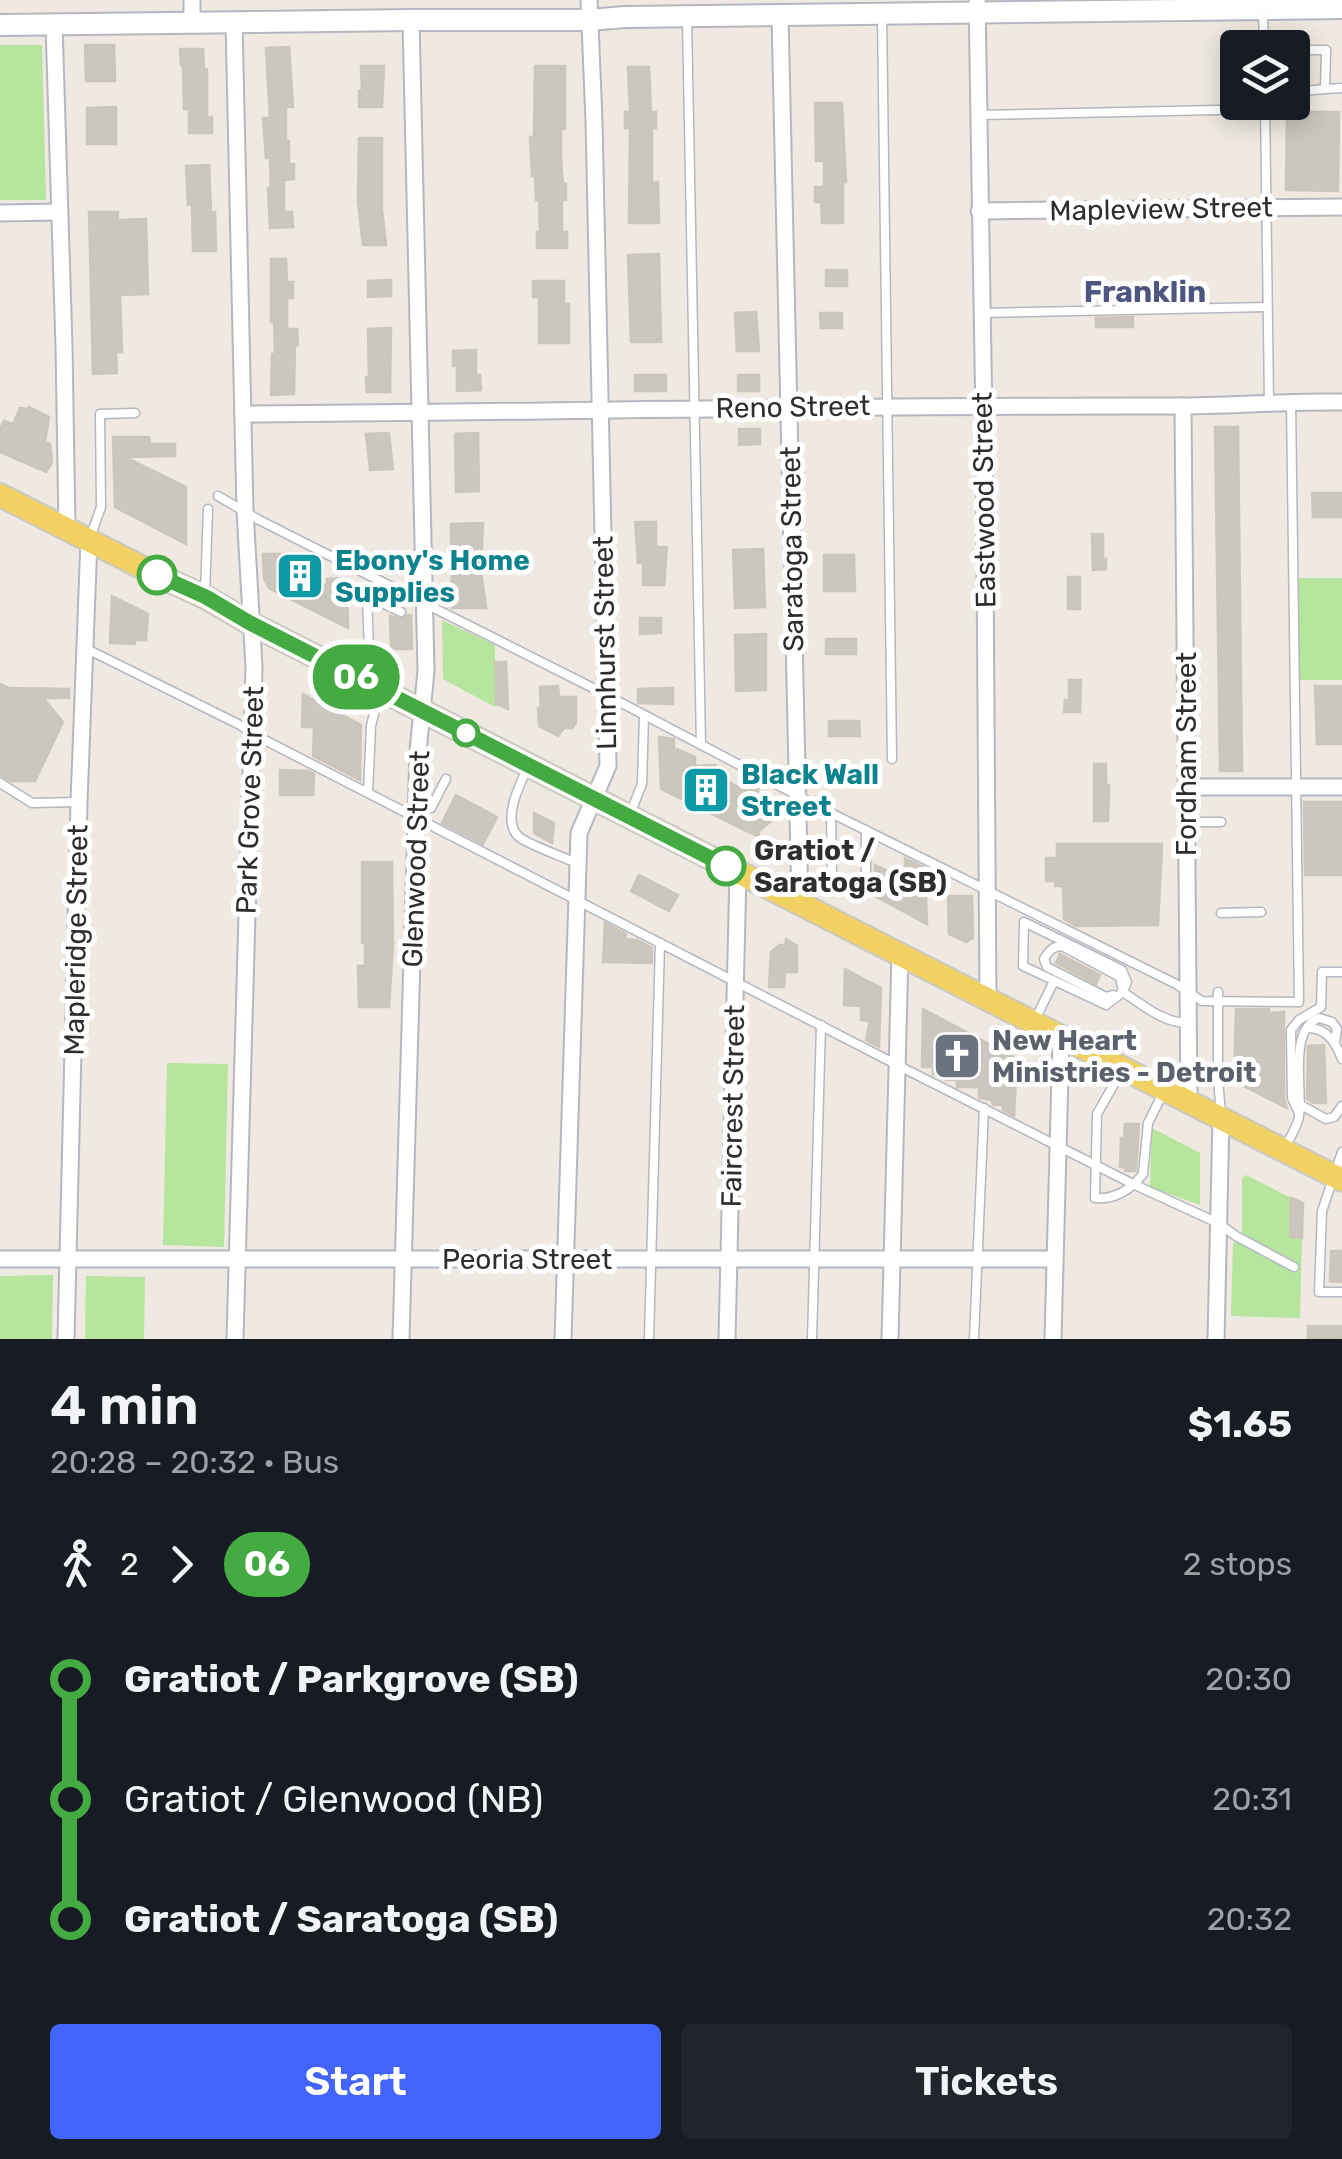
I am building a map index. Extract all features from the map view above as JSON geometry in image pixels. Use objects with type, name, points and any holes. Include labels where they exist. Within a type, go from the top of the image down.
[{"type":"main road","points":[[0,495],[1338,1178]]},
{"type":"street","points":[[192,0],[192,22]]},
{"type":"street","points":[[0,25],[411,20],[589,10],[780,15],[882,14],[977,6],[1320,4],[1342,8]]},
{"type":"street","name":"Eastwood Street","points":[[977,6],[988,1000]]},
{"type":"street","name":"Linnhurst Street","points":[[564,1339],[576,863],[579,833],[608,766],[589,10]]},
{"type":"street","name":"Saratoga Street","points":[[780,15],[800,904]]},
{"type":"street","name":"Glenwood Street","points":[[401,1339],[424,813],[419,784],[421,710],[426,674],[411,20]]},
{"type":"street","name":"Park Grove Street","points":[[234,22],[246,511],[254,667],[234,1339]]},
{"type":"street","points":[[54,24],[67,529]]},
{"type":"street","name":"Mapleview Street","points":[[980,211],[1342,206]]},
{"type":"street","points":[[0,213],[58,212]]},
{"type":"street","name":"Reno Street","points":[[243,414],[1342,402]]},
{"type":"street","name":"Fordham Street","points":[[1183,406],[1189,1102]]},
{"type":"street","name":"Mapleridge Street","points":[[66,1339],[89,540]]},
{"type":"street","points":[[1186,787],[1342,787]]},
{"type":"street","name":"Faircrest Street","points":[[727,1339],[738,872]]},
{"type":"street","points":[[890,1339],[900,954]]},
{"type":"street","points":[[1053,1339],[1060,1037]]},
{"type":"street","points":[[1216,1339],[1221,1118]]},
{"type":"street","name":"Peoria Street","points":[[0,1259],[1055,1259]]},
{"type":"lane","points":[[694,11],[701,745]]},
{"type":"lane","points":[[882,14],[892,759]]},
{"type":"lane","points":[[1310,50],[1326,50],[1326,88]]},
{"type":"lane","points":[[1310,90],[1342,88]]},
{"type":"lane","points":[[978,115],[1220,107]]},
{"type":"lane","points":[[1264,120],[1268,402]]},
{"type":"lane","points":[[981,313],[1267,307]]},
{"type":"lane","points":[[218,496],[1202,1001],[1259,997],[1299,1002],[1291,401]]},
{"type":"lane","points":[[89,540],[101,507],[100,414],[135,413]]},
{"type":"lane","points":[[206,597],[208,509]]},
{"type":"lane","points":[[368,793],[375,687],[366,596],[401,612]]},
{"type":"lane","points":[[86,649],[368,793],[424,813],[575,899],[1218,1224],[1294,1267]]},
{"type":"lane","points":[[628,816],[642,784],[644,716]]},
{"type":"lane","points":[[529,765],[513,800],[513,827],[519,838],[576,863]]},
{"type":"lane","points":[[424,813],[446,779]]},
{"type":"lane","points":[[0,783],[32,803],[79,802]]},
{"type":"lane","points":[[419,784],[440,791]]},
{"type":"lane","points":[[831,812],[832,881]]},
{"type":"lane","points":[[1186,822],[1221,822]]},
{"type":"lane","points":[[866,830],[866,885]]},
{"type":"lane","points":[[1221,912],[1261,912]]},
{"type":"lane","points":[[1024,922],[1122,970],[1127,982],[1122,992],[1106,1005],[1023,966],[1024,922]]},
{"type":"lane","points":[[649,1339],[660,943]]},
{"type":"lane","points":[[1122,992],[1120,977],[1062,946],[1049,951],[1044,958],[1047,967],[1106,997],[1122,992],[1173,1023],[1188,1023]]},
{"type":"lane","points":[[1342,972],[1322,972],[1321,1007],[1298,1020],[1292,1030],[1292,1098],[1299,1108],[1326,1118],[1334,1117],[1342,1106]]},
{"type":"lane","points":[[1034,1023],[1054,981]]},
{"type":"lane","points":[[1218,997],[1221,1118]]},
{"type":"lane","points":[[1284,1150],[1300,1118],[1300,1038],[1313,1019],[1332,1022],[1342,1060]]},
{"type":"lane","points":[[812,1339],[820,1025]]},
{"type":"lane","points":[[1123,1068],[1097,1114],[1095,1198],[1117,1196],[1140,1179],[1145,1169],[1148,1122],[1165,1090]]},
{"type":"lane","points":[[974,1339],[984,1108]]},
{"type":"lane","points":[[1342,1152],[1338,1178],[1322,1212],[1319,1292],[1342,1292]]},
{"type":"green space","points":[[0,45],[42,45],[46,200],[0,200]]},
{"type":"green space","points":[[1299,578],[1342,578],[1342,680],[1299,680]]},
{"type":"green space","points":[[442,620],[495,645],[495,707],[443,679]]},
{"type":"green space","points":[[167,1063],[228,1064],[224,1247],[163,1245]]},
{"type":"green space","points":[[1152,1128],[1200,1153],[1200,1205],[1150,1187]]},
{"type":"green space","points":[[1246,1175],[1291,1198],[1290,1237],[1302,1238],[1300,1318],[1231,1316],[1233,1244],[1242,1231],[1242,1178]]},
{"type":"green space","points":[[53,1275],[52,1339],[0,1339],[0,1276]]},
{"type":"green space","points":[[86,1276],[145,1277],[144,1339],[85,1339]]},
{"type":"building","points":[[85,45],[114,45],[115,81],[86,81]]},
{"type":"building","points":[[289,47],[293,107],[286,107],[286,141],[289,164],[294,164],[294,179],[284,180],[284,212],[292,212],[293,227],[270,228],[270,157],[266,158],[263,118],[270,118],[266,48]]},
{"type":"building","points":[[180,49],[203,49],[207,118],[212,117],[212,133],[189,133]]},
{"type":"building","points":[[361,66],[384,66],[382,107],[359,107]]},
{"type":"building","points":[[535,66],[565,66],[561,160],[566,184],[562,232],[567,232],[567,248],[537,248],[539,200],[532,176],[530,137],[534,137]]},
{"type":"building","points":[[628,67],[649,67],[651,112],[656,112],[656,128],[652,128],[652,183],[658,182],[659,223],[629,223],[630,128],[625,128],[625,112],[630,112]]},
{"type":"building","points":[[815,103],[842,103],[846,182],[843,223],[822,223],[821,202],[815,202],[815,187],[824,187],[824,161],[816,161]]},
{"type":"building","points":[[116,107],[116,144],[87,144],[87,108]]},
{"type":"building","points":[[1310,112],[1339,112],[1338,191],[1286,190],[1287,120],[1310,120]]},
{"type":"building","points":[[359,138],[382,138],[386,245],[363,245],[358,202]]},
{"type":"building","points":[[209,165],[216,251],[193,251],[186,166]]},
{"type":"building","points":[[89,212],[118,212],[118,220],[146,219],[148,294],[120,295],[122,352],[116,352],[117,373],[93,374]]},
{"type":"building","points":[[659,254],[661,342],[631,342],[628,255]]},
{"type":"building","points":[[271,259],[286,259],[287,282],[293,282],[293,298],[287,298],[287,329],[297,329],[294,394],[271,395],[275,354]]},
{"type":"building","points":[[826,270],[847,270],[847,286],[826,286]]},
{"type":"building","points":[[391,280],[391,296],[368,297],[368,281]]},
{"type":"building","points":[[533,281],[564,281],[564,304],[569,304],[569,343],[539,343],[539,297],[533,297]]},
{"type":"building","points":[[756,312],[759,351],[737,351],[735,313]]},
{"type":"building","points":[[820,313],[842,313],[842,328],[821,328]]},
{"type":"building","points":[[1133,317],[1133,327],[1096,327],[1096,318]]},
{"type":"building","points":[[391,328],[390,392],[367,392],[368,329]]},
{"type":"building","points":[[476,350],[476,375],[480,375],[481,390],[457,391],[453,351]]},
{"type":"building","points":[[635,375],[666,375],[666,391],[635,391]]},
{"type":"building","points":[[738,375],[759,375],[759,391],[738,391]]},
{"type":"building","points":[[29,407],[49,417],[45,442],[50,444],[52,463],[46,472],[0,452],[4,421],[13,424],[20,408]]},
{"type":"building","points":[[1215,427],[1238,427],[1242,771],[1220,771]]},
{"type":"building","points":[[739,429],[760,429],[760,444],[739,445]]},
{"type":"building","points":[[389,433],[393,469],[370,470],[366,434]]},
{"type":"building","points":[[478,433],[479,491],[456,492],[455,434]]},
{"type":"building","points":[[113,437],[149,437],[150,444],[175,444],[175,456],[125,457],[186,487],[186,544],[115,507]]},
{"type":"building","points":[[1312,493],[1342,493],[1342,517],[1313,517]]},
{"type":"building","points":[[635,522],[656,522],[656,547],[667,547],[664,585],[643,585]]},
{"type":"building","points":[[483,523],[481,571],[486,608],[452,608],[451,524]]},
{"type":"building","points":[[1092,534],[1103,534],[1106,569],[1093,570]]},
{"type":"building","points":[[763,549],[765,607],[735,608],[733,550]]},
{"type":"building","points":[[263,554],[284,554],[284,560],[305,559],[306,585],[327,585],[327,579],[347,578],[348,628],[269,588],[264,579]]},
{"type":"building","points":[[824,555],[854,555],[855,591],[824,591]]},
{"type":"building","points":[[1068,577],[1080,577],[1080,609],[1068,609]]},
{"type":"building","points":[[112,596],[148,614],[146,640],[135,640],[135,644],[110,643]]},
{"type":"building","points":[[408,615],[412,649],[391,649],[390,616],[401,619]]},
{"type":"building","points":[[640,618],[661,618],[661,633],[640,634]]},
{"type":"building","points":[[766,634],[766,690],[736,691],[735,635]]},
{"type":"building","points":[[826,639],[856,639],[856,654],[826,654]]},
{"type":"building","points":[[495,662],[506,662],[508,709],[496,704]]},
{"type":"building","points":[[1069,680],[1081,680],[1080,712],[1064,712],[1065,700],[1069,700]]},
{"type":"building","points":[[0,684],[9,688],[69,689],[69,698],[43,698],[63,722],[35,781],[11,781],[0,775]]},
{"type":"building","points":[[558,686],[559,697],[576,697],[576,723],[558,736],[539,726],[538,708],[540,687]]},
{"type":"building","points":[[1315,686],[1342,686],[1342,744],[1317,744]]},
{"type":"building","points":[[673,688],[673,704],[638,703],[638,689]]},
{"type":"building","points":[[303,694],[361,725],[360,780],[313,756],[314,727],[302,727]]},
{"type":"building","points":[[829,721],[859,721],[860,736],[829,736]]},
{"type":"building","points":[[659,737],[674,739],[674,748],[695,757],[695,766],[715,765],[715,774],[745,791],[745,776],[758,783],[759,809],[773,799],[782,812],[759,831],[759,837],[661,789]]},
{"type":"building","points":[[1094,764],[1106,764],[1108,821],[1094,821]]},
{"type":"building","points":[[280,770],[314,774],[313,795],[280,795]]},
{"type":"building","points":[[456,795],[497,817],[483,844],[442,823]]},
{"type":"building","points":[[1304,802],[1342,802],[1342,875],[1305,875]]},
{"type":"building","points":[[534,813],[554,823],[552,843],[534,833]]},
{"type":"building","points":[[1057,844],[1162,844],[1158,925],[1076,926],[1064,919],[1063,886],[1046,881],[1046,858],[1057,858]]},
{"type":"building","points":[[905,858],[925,868],[927,924],[875,896],[875,865],[906,880]]},
{"type":"building","points":[[362,862],[392,862],[389,1007],[359,1007],[358,966],[365,966]]},
{"type":"building","points":[[639,875],[678,895],[669,911],[631,891]]},
{"type":"building","points":[[948,896],[972,896],[973,938],[966,942],[949,934]]},
{"type":"building","points":[[605,923],[626,934],[625,939],[652,948],[652,963],[603,962]]},
{"type":"building","points":[[786,939],[797,946],[797,972],[785,972],[784,987],[769,987],[771,952],[785,945]]},
{"type":"building","points":[[1060,954],[1100,975],[1096,984],[1056,963]]},
{"type":"building","points":[[845,969],[881,988],[879,1047],[866,1040],[870,1021],[861,1020],[861,1006],[844,1005]]},
{"type":"building","points":[[923,1009],[1017,1059],[1014,1116],[1003,1110],[1003,1105],[979,1098],[979,1087],[957,1087],[957,1080],[946,1080],[946,1074],[933,1074],[933,1067],[922,1067]]},
{"type":"building","points":[[1236,1009],[1284,1012],[1287,1108],[1234,1081]]},
{"type":"building","points":[[1324,1045],[1326,1103],[1313,1103],[1307,1099],[1308,1046]]},
{"type":"building","points":[[1125,1124],[1139,1124],[1136,1171],[1120,1167]]},
{"type":"building","points":[[1291,1198],[1303,1203],[1302,1238],[1290,1237]]},
{"type":"building","points":[[1331,1251],[1342,1251],[1342,1282],[1330,1281]]},
{"type":"building","points":[[1308,1326],[1342,1326],[1342,1339],[1308,1339]]},
{"type":"bus line","name":"06","points":[[157,575],[726,866]]},
{"type":"place","name":"Ebony's Home Supplies","points":[[300,576]]},
{"type":"place","name":"Black Wall Street","points":[[706,790]]},
{"type":"place","name":"Gratiot / Saratoga (SB)","points":[[726,866]]},
{"type":"place","name":"New Heart Ministries - Detroit","points":[[957,1056]]},
{"type":"district","name":"Franklin","points":[[1145,292]]}]
